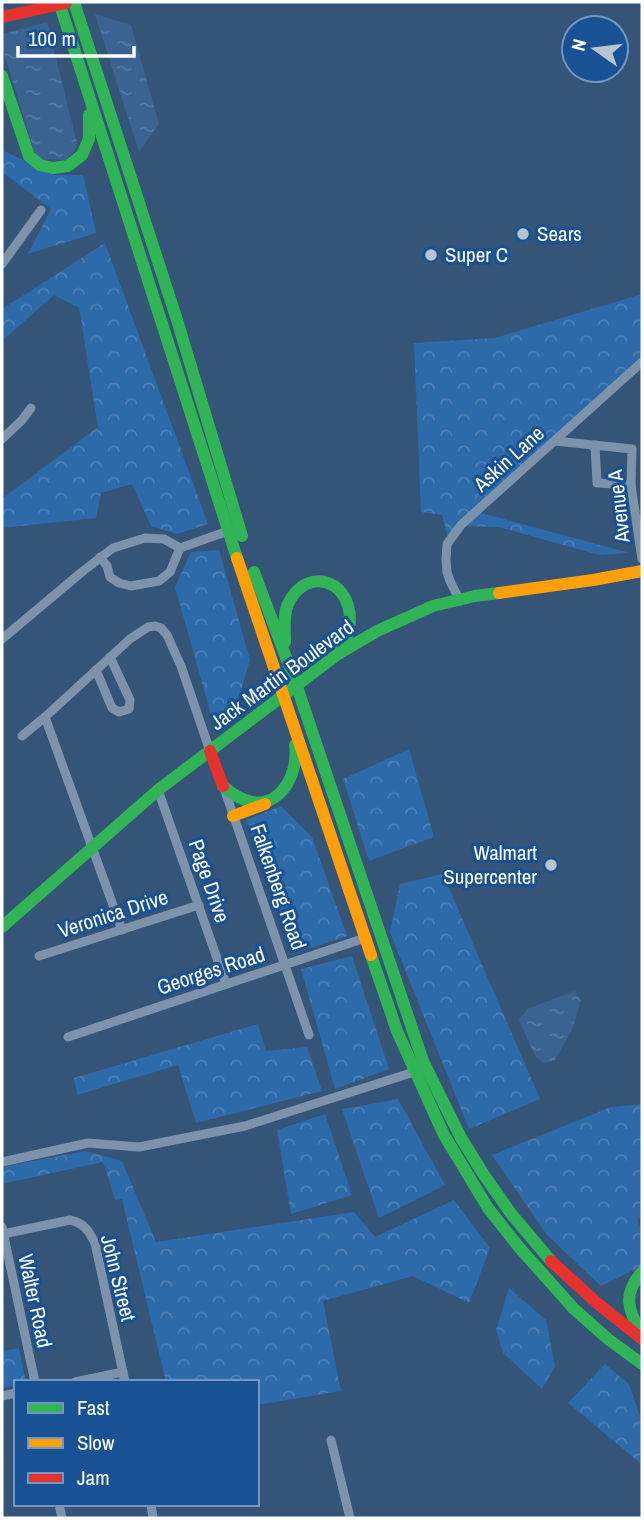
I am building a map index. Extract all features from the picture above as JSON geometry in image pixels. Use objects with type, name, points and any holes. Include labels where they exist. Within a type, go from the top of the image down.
[{"type":"main road","points":[[2,17],[66,2]]},
{"type":"main road","points":[[66,2],[85,84],[228,531],[344,878],[414,1072],[444,1135],[488,1208],[526,1256],[574,1309],[642,1364]]},
{"type":"main road","points":[[66,2],[173,307],[242,535],[296,684],[424,1061],[461,1138],[512,1215],[549,1259],[642,1339]]},
{"type":"main road","points":[[2,76],[29,156],[40,165],[53,168],[68,166],[82,155],[89,139],[90,123],[85,84]]},
{"type":"main road","name":"Jack Martin Boulevard","points":[[2,927],[158,790],[338,654],[398,620],[433,606],[488,594],[642,571]]},
{"type":"main road","points":[[286,656],[286,606],[301,587],[318,580],[331,584],[347,600],[348,635],[338,654]]},
{"type":"main road","points":[[233,816],[268,803],[280,794],[289,781],[296,762],[295,728]]},
{"type":"main road","name":"Falkenberg Road","points":[[210,751],[223,786]]},
{"type":"main road","points":[[223,786],[242,799],[254,803],[268,803]]},
{"type":"main road","points":[[642,1272],[636,1278],[629,1294],[629,1307],[642,1334]]},
{"type":"main road","points":[[628,1353],[642,1374]]},
{"type":"street","points":[[2,264],[41,210]]},
{"type":"street","name":"Askin Lane","points":[[460,601],[446,572],[447,544],[461,525],[642,362]]},
{"type":"street","points":[[2,439],[31,408]]},
{"type":"street","points":[[555,441],[595,445],[597,483],[631,485]]},
{"type":"street","name":"Avenue A","points":[[595,445],[632,449],[631,485],[642,559]]},
{"type":"street","points":[[100,557],[107,566],[110,577],[119,583],[131,586],[159,581],[170,572],[180,548],[228,531]]},
{"type":"street","points":[[2,639],[113,548],[145,538],[164,539],[180,548]]},
{"type":"street","points":[[22,736],[148,626],[161,628],[167,635],[181,666],[210,751]]},
{"type":"street","points":[[96,670],[112,708],[119,712],[130,709],[130,700],[110,657]]},
{"type":"street","points":[[45,717],[122,930]]},
{"type":"street","name":"Falkenberg Road","points":[[223,786],[309,1035]]},
{"type":"street","name":"Page Drive","points":[[158,790],[226,984]]},
{"type":"street","name":"Veronica Drive","points":[[39,956],[199,905]]},
{"type":"street","name":"Georges Road","points":[[68,1037],[365,938]]},
{"type":"street","points":[[2,1162],[88,1143],[139,1147],[245,1126],[414,1072]]},
{"type":"street","name":"John Street","points":[[3,1231],[70,1220],[83,1225],[89,1231],[95,1243],[124,1377]]},
{"type":"street","name":"Walter Road","points":[[3,1231],[35,1380]]},
{"type":"street","points":[[95,1380],[124,1377]]},
{"type":"street","points":[[331,1440],[350,1518]]},
{"type":"green space","points":[[2,150],[55,175],[83,175],[96,233],[28,254],[51,209],[2,172]]},
{"type":"green space","points":[[105,243],[208,524],[177,534],[151,526],[132,484],[101,493],[96,518],[2,528],[2,499],[98,427],[79,308],[54,295],[2,341],[2,309]]},
{"type":"green space","points":[[642,294],[642,361],[474,511],[630,553],[599,555],[499,527],[456,526],[448,537],[442,515],[421,512],[414,343],[495,338]]},
{"type":"green space","points":[[219,550],[250,660],[238,701],[213,722],[175,587],[191,552]]},
{"type":"green space","points":[[409,749],[434,837],[369,861],[343,779]]},
{"type":"green space","points":[[281,806],[312,837],[347,936],[292,954],[246,820]]},
{"type":"green space","points":[[443,874],[540,1099],[469,1129],[390,932],[400,884]]},
{"type":"green space","points":[[352,956],[389,1069],[335,1089],[301,969]]},
{"type":"green space","points":[[258,1024],[266,1051],[307,1047],[322,1091],[196,1123],[178,1065],[77,1095],[74,1078]]},
{"type":"green space","points":[[398,1099],[445,1185],[379,1218],[342,1109]]},
{"type":"green space","points":[[642,1104],[642,1216],[637,1220],[642,1230],[642,1266],[601,1286],[547,1235],[492,1155],[611,1107]]},
{"type":"green space","points":[[325,1114],[352,1195],[291,1214],[277,1130]]},
{"type":"green space","points":[[86,1151],[122,1161],[156,1242],[354,1212],[375,1237],[454,1200],[490,1248],[469,1303],[413,1276],[323,1301],[341,1391],[259,1405],[259,1380],[166,1380],[122,1199],[115,1200],[103,1162],[2,1184],[2,1167]]},
{"type":"green space","points":[[509,1288],[546,1320],[555,1366],[542,1389],[503,1353],[496,1330]]},
{"type":"green space","points":[[19,1348],[26,1380],[14,1380],[14,1385],[2,1388],[2,1351]]},
{"type":"green space","points":[[605,1364],[629,1384],[642,1422],[640,1463],[568,1403]]},
{"type":"water","points":[[95,14],[131,25],[159,124],[139,152]]},
{"type":"water","points":[[47,22],[77,143],[75,150],[66,160],[41,159],[34,151],[2,47],[2,34]]},
{"type":"water","points":[[575,991],[581,1001],[572,1030],[554,1061],[543,1063],[535,1056],[519,1020],[527,1009]]},
{"type":"traffic: fast","points":[[59,2],[237,558]]},
{"type":"traffic: fast","points":[[74,2],[177,320],[242,536]]},
{"type":"traffic: fast","points":[[2,76],[29,156],[40,165],[53,168],[68,166],[82,155],[89,139],[89,115]]},
{"type":"traffic: fast","points":[[254,572],[296,684],[423,1061],[461,1138],[484,1175],[512,1215],[551,1261]]},
{"type":"traffic: fast","points":[[285,642],[286,608],[296,591],[318,581],[329,583],[346,599],[349,612],[348,632],[338,654]]},
{"type":"traffic: fast","points":[[2,927],[158,790],[338,654],[377,631],[433,606],[499,593]]},
{"type":"traffic: fast","points":[[223,786],[248,801],[263,802],[272,799],[287,785],[294,765],[295,745]]},
{"type":"traffic: fast","points":[[371,955],[397,1031],[444,1135],[488,1208],[574,1309],[642,1364]]},
{"type":"traffic: fast","points":[[642,1272],[632,1288],[629,1303],[633,1318],[642,1334]]},
{"type":"traffic: slow","points":[[237,558],[371,955]]},
{"type":"traffic: slow","points":[[499,593],[642,571]]},
{"type":"traffic: slow","points":[[233,816],[265,804]]},
{"type":"traffic: jam","points":[[2,17],[66,3]]},
{"type":"traffic: jam","points":[[210,751],[223,786]]},
{"type":"traffic: jam","points":[[551,1261],[642,1339]]},
{"type":"place","name":"Sears","points":[[523,234]]},
{"type":"place","name":"Super C","points":[[431,255]]},
{"type":"place","name":"Walmart Supercenter","points":[[551,865]]}]
